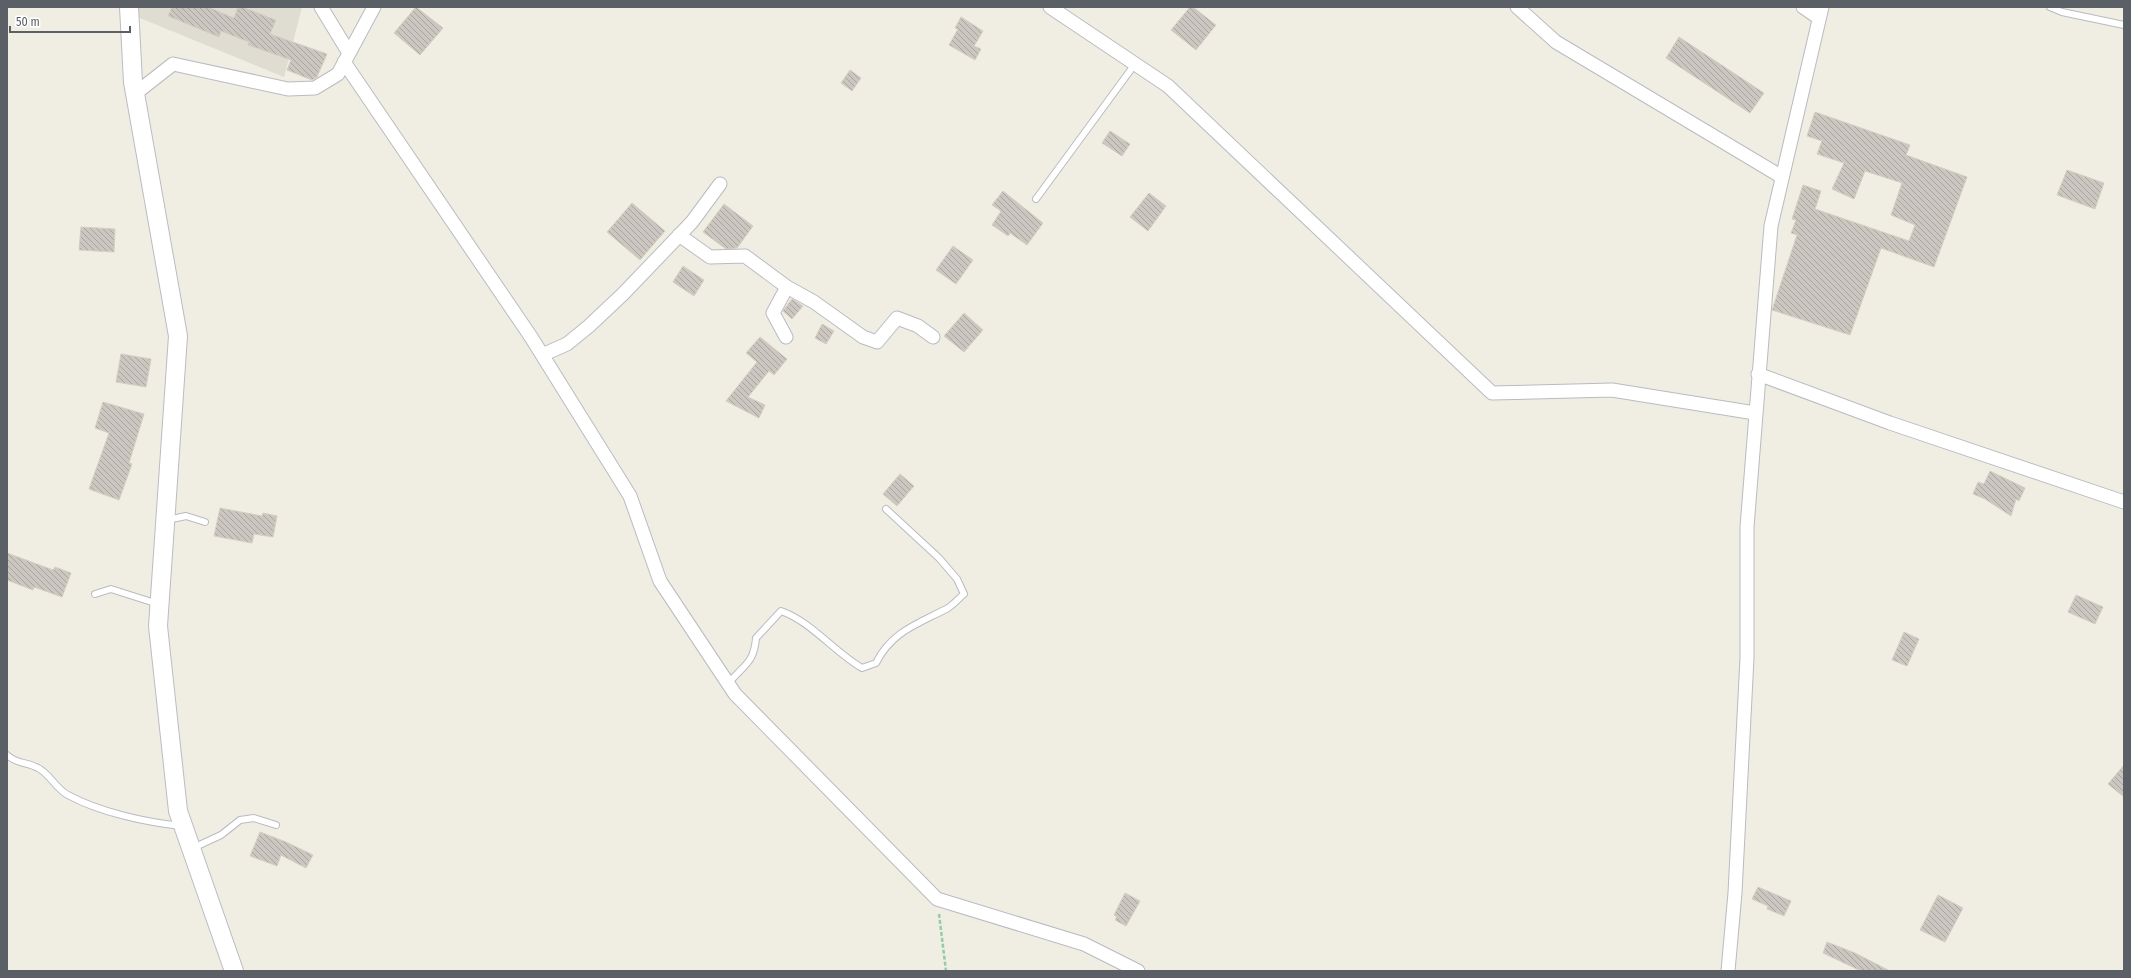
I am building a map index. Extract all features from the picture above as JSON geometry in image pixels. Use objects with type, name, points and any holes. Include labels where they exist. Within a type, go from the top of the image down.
[{"type":"street","points":[[129,7],[136,93],[178,336],[158,626],[178,811],[234,971]]},
{"type":"street","points":[[321,7],[347,58],[542,355],[630,496],[660,581],[735,694],[936,899],[1084,944],[1138,971]]},
{"type":"street","points":[[136,93],[173,64],[288,89],[315,88],[338,74],[374,7]]},
{"type":"street","points":[[1050,7],[1168,86],[1492,394],[1612,390],[1755,413]]},
{"type":"street","points":[[1516,7],[1539,25],[1556,42],[1782,177]]},
{"type":"street","points":[[1728,971],[1735,893],[1747,658],[1746,526],[1771,226],[1821,12],[1803,7]]},
{"type":"street","points":[[542,355],[567,344],[589,326],[647,270],[680,235],[720,184]]},
{"type":"street","points":[[680,235],[710,257],[745,256],[786,287],[814,302],[863,337],[877,342],[897,318],[918,326],[933,337]]},
{"type":"street","points":[[786,287],[773,313],[786,337]]},
{"type":"street","points":[[1758,374],[1890,423],[2124,502]]},
{"type":"lane","points":[[2050,7],[2062,12],[2124,25]]},
{"type":"lane","points":[[1036,199],[1135,64]]},
{"type":"lane","points":[[728,684],[748,664],[754,652],[756,638],[781,611],[794,615],[846,659],[862,668],[876,663],[881,652],[909,626],[949,607],[964,594],[957,579],[939,558],[886,508]]},
{"type":"lane","points":[[166,520],[186,516],[205,522]]},
{"type":"lane","points":[[95,594],[111,589],[160,604]]},
{"type":"lane","points":[[7,755],[22,764],[38,768],[66,794],[84,802],[137,818],[184,827]]},
{"type":"lane","points":[[192,849],[221,835],[240,820],[254,818],[276,825]]},
{"type":"path","points":[[936,899],[946,971]]},
{"type":"shaded area","points":[[136,7],[302,7],[284,77],[135,16]]},
{"type":"building","points":[[172,7],[208,7],[234,18],[238,7],[242,7],[276,20],[270,34],[327,54],[317,77],[312,80],[287,70],[291,60],[248,45],[249,42],[221,31],[219,37],[168,16]]},
{"type":"building","points":[[416,7],[443,28],[420,55],[394,33]]},
{"type":"building","points":[[1190,7],[1193,7],[1216,25],[1196,50],[1171,30]]},
{"type":"building","points":[[961,17],[983,31],[974,46],[981,49],[975,60],[949,45],[958,29],[955,28]]},
{"type":"building","points":[[1679,37],[1764,93],[1750,113],[1666,58]]},
{"type":"building","points":[[850,70],[861,78],[852,91],[841,83]]},
{"type":"building","points":[[1815,112],[1910,145],[1906,155],[1967,177],[1934,267],[1881,248],[1850,335],[1772,310],[1797,235],[1791,233],[1796,220],[1792,219],[1803,185],[1821,191],[1815,209],[1909,241],[1915,225],[1891,215],[1902,183],[1865,171],[1854,199],[1832,189],[1844,163],[1817,154],[1822,141],[1807,136]]},
{"type":"building","points":[[1110,131],[1130,144],[1122,156],[1102,143]]},
{"type":"building","points":[[2067,170],[2104,183],[2095,209],[2057,195]]},
{"type":"building","points":[[1003,191],[1043,223],[1027,245],[1010,233],[1008,236],[992,225],[1001,211],[992,205]]},
{"type":"building","points":[[1149,193],[1166,206],[1148,231],[1130,217]]},
{"type":"building","points":[[632,203],[665,231],[640,260],[607,232]]},
{"type":"building","points":[[724,204],[753,226],[737,248],[726,249],[703,232]]},
{"type":"building","points":[[81,227],[115,229],[114,252],[79,250]]},
{"type":"building","points":[[953,246],[973,260],[956,284],[936,270]]},
{"type":"building","points":[[683,266],[704,280],[694,296],[673,282]]},
{"type":"building","points":[[792,299],[803,306],[792,319],[783,311]]},
{"type":"building","points":[[964,313],[983,330],[964,352],[944,336]]},
{"type":"building","points":[[822,324],[834,331],[826,344],[815,338]]},
{"type":"building","points":[[760,337],[787,359],[774,375],[769,371],[748,397],[765,405],[759,418],[726,401],[757,362],[746,353]]},
{"type":"building","points":[[121,354],[151,359],[146,387],[116,382]]},
{"type":"building","points":[[103,402],[144,414],[129,463],[132,464],[119,500],[89,489],[109,433],[95,428]]},
{"type":"building","points":[[1990,471],[2025,488],[2019,501],[2016,499],[2011,516],[1985,499],[1973,494],[1978,482],[1984,484]]},
{"type":"building","points":[[900,474],[914,486],[897,506],[883,494]]},
{"type":"building","points":[[220,508],[262,516],[263,513],[277,516],[273,537],[254,534],[252,543],[214,536]]},
{"type":"building","points":[[7,553],[53,570],[55,567],[71,573],[62,597],[34,587],[33,590],[7,580]]},
{"type":"building","points":[[2076,595],[2103,607],[2095,624],[2068,612]]},
{"type":"building","points":[[1904,632],[1919,639],[1907,666],[1892,660]]},
{"type":"building","points":[[2124,765],[2124,797],[2108,784]]},
{"type":"building","points":[[260,832],[313,855],[306,868],[281,855],[277,866],[250,856]]},
{"type":"building","points":[[1758,887],[1791,901],[1784,916],[1767,909],[1768,906],[1752,899]]},
{"type":"building","points":[[1125,893],[1140,901],[1126,926],[1115,920],[1117,917],[1114,915]]},
{"type":"building","points":[[1938,895],[1963,908],[1945,942],[1920,930]]},
{"type":"building","points":[[1827,942],[1855,953],[1890,971],[1861,971],[1823,953]]}]
